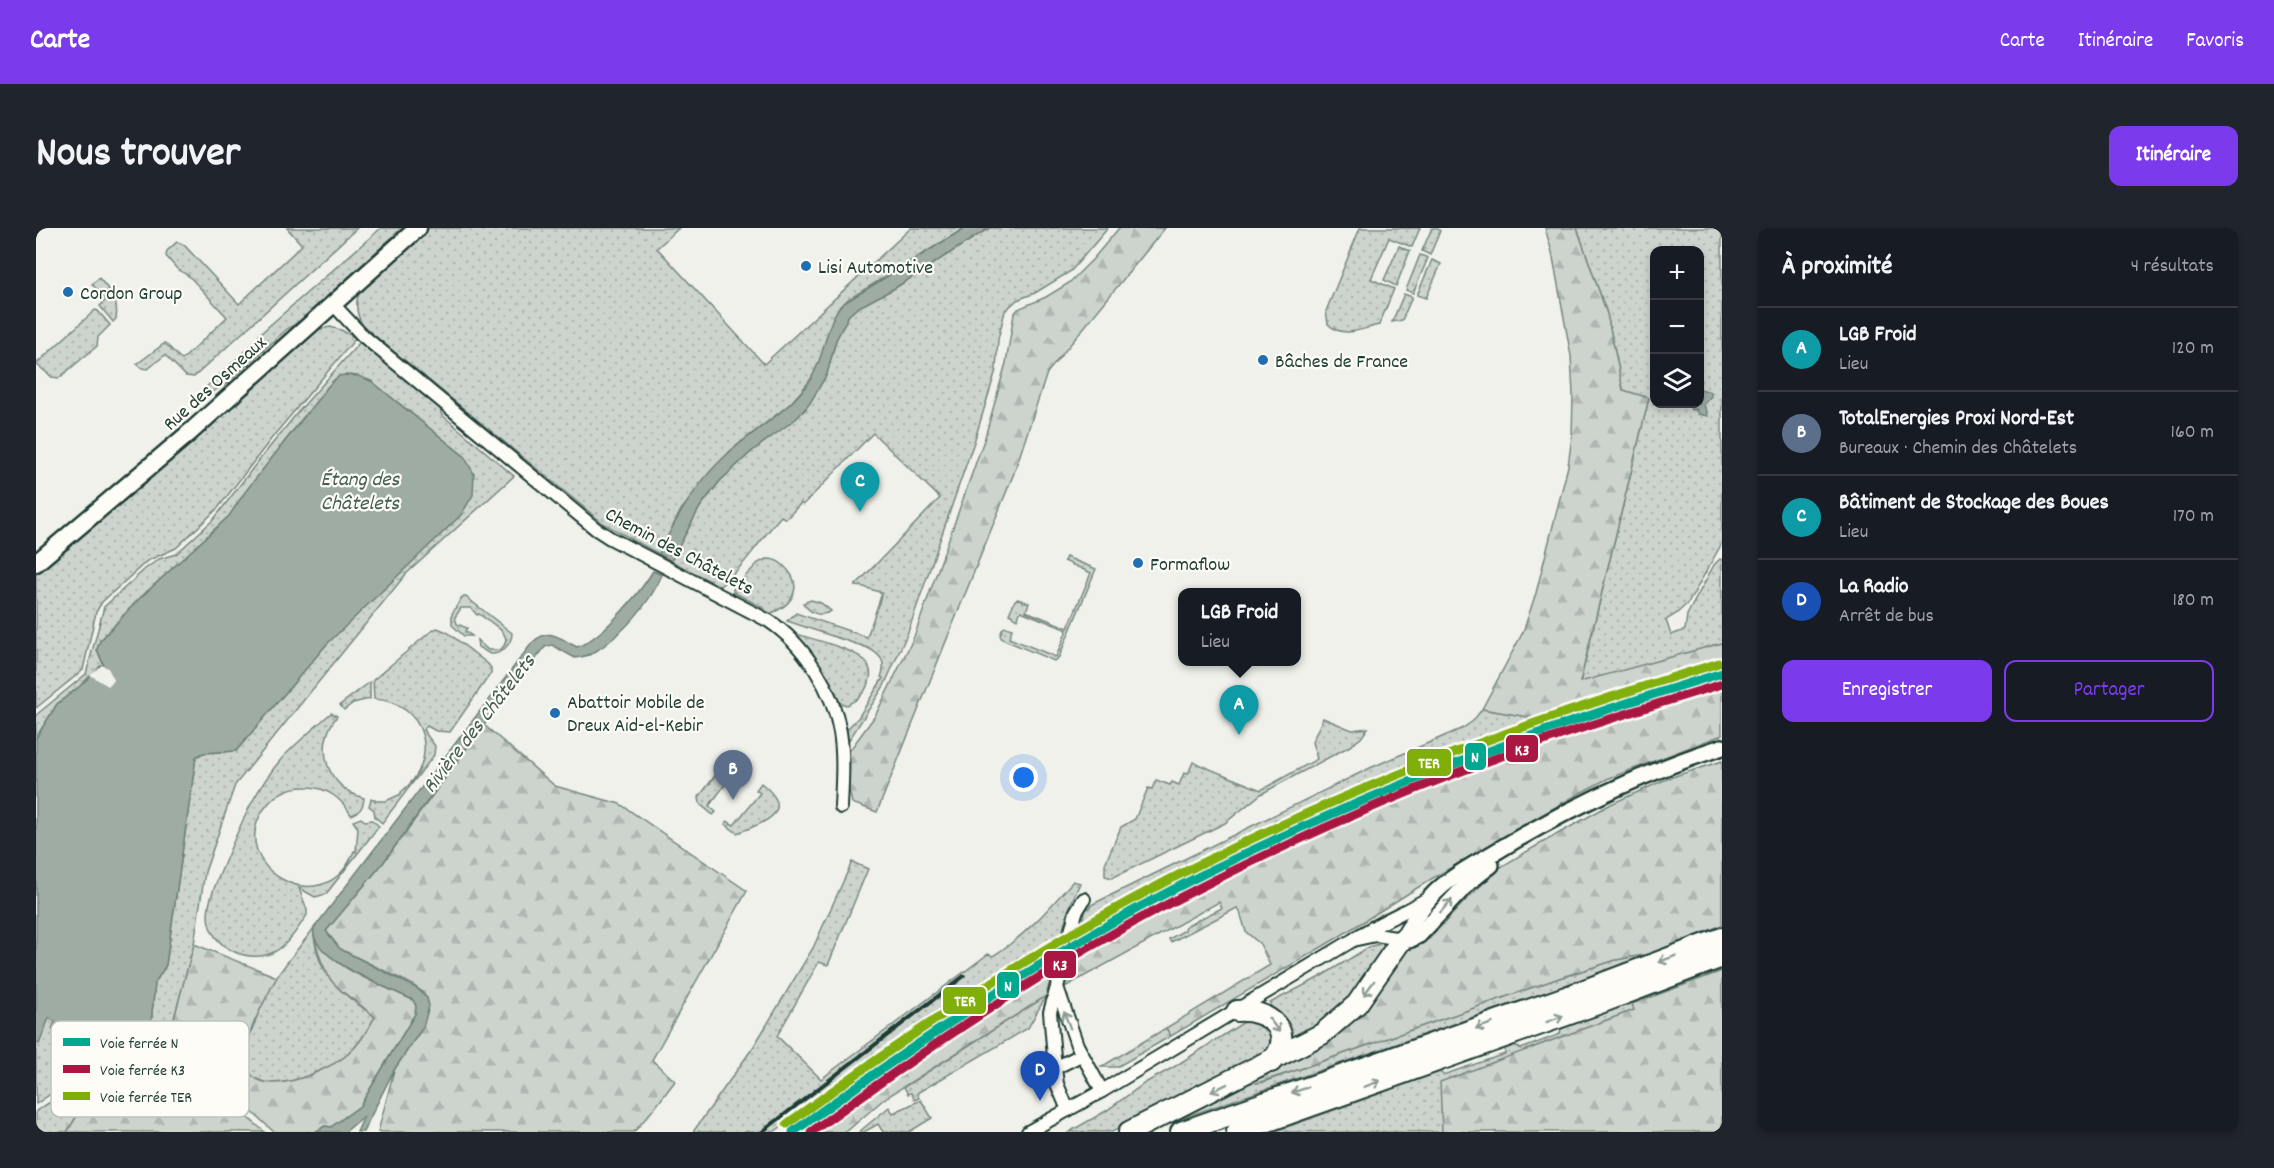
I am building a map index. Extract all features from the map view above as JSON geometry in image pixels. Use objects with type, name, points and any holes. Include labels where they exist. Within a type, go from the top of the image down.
[{"type":"highway","points":[[1180,1132],[1587,990],[1722,938]]},
{"type":"highway","points":[[1129,1132],[1271,1062],[1322,1034],[1345,1016],[1369,988],[1401,939]]},
{"type":"highway","points":[[1237,1132],[1612,999],[1722,957]]},
{"type":"highway","points":[[1237,1011],[1260,1013],[1277,1026],[1281,1041],[1280,1049],[1271,1062]]},
{"type":"main road","name":"Rue des Osmeaux","points":[[36,563],[188,434],[418,228]]},
{"type":"street","name":"Chemin des Châtelets","points":[[333,304],[362,335],[596,529],[769,621],[787,634],[806,656],[830,700],[840,731],[841,807]]},
{"type":"street","points":[[1028,1132],[1237,1011],[1377,924],[1398,916],[1431,897],[1467,869],[1540,825],[1622,786],[1722,747]]},
{"type":"street","points":[[1353,940],[1376,935],[1409,940],[1419,935],[1460,891],[1485,869],[1622,786]]},
{"type":"street","points":[[1401,939],[1431,897]]},
{"type":"street","points":[[1068,1110],[1057,1084],[1050,1012],[1076,912],[1084,898]]},
{"type":"street","points":[[1057,987],[1061,1004],[1081,1054],[1102,1091]]},
{"type":"street","points":[[1055,1068],[1081,1054]]},
{"type":"green space","points":[[287,228],[357,228],[194,377],[186,376],[165,355],[148,369],[137,364],[165,343],[182,360],[227,317],[189,276],[177,269],[166,256],[167,251],[177,242],[184,245],[239,304],[302,245]]},
{"type":"green space","points":[[381,228],[402,228],[303,319],[287,329],[225,385],[212,392],[205,388],[251,346],[261,333]]},
{"type":"green space","points":[[424,228],[679,228],[657,248],[764,364],[911,228],[965,228],[847,300],[833,317],[825,348],[811,380],[790,404],[730,451],[681,510],[659,554],[604,524],[363,326],[358,316],[357,306],[362,286]]},
{"type":"green space","points":[[989,228],[1108,228],[1071,271],[1035,293],[1017,300],[1005,311],[998,339],[996,370],[974,442],[908,632],[884,686],[849,740],[846,740],[845,731],[858,718],[883,678],[881,677],[882,659],[868,648],[787,621],[796,613],[867,637],[882,593],[855,586],[940,498],[873,433],[803,505],[801,503],[786,519],[781,516],[745,561],[720,586],[671,561],[700,507],[720,481],[751,452],[805,410],[827,374],[836,340],[849,315]]},
{"type":"green space","points":[[1119,228],[1165,228],[1047,373],[1014,473],[877,812],[852,803],[848,786],[847,754],[875,716],[914,637],[985,437],[1006,363],[1014,314],[1018,309],[1046,297],[1069,283]]},
{"type":"green space","points":[[1360,228],[1420,228],[1412,247],[1389,238],[1371,279],[1394,289],[1379,325],[1346,332],[1334,329],[1328,324],[1326,311]]},
{"type":"green space","points":[[1432,228],[1440,231],[1430,255],[1422,251]]},
{"type":"green space","points":[[1545,228],[1577,228],[1607,314],[1623,390],[1649,398],[1580,682],[1722,643],[1722,666],[1546,720],[1482,709],[1523,632],[1536,593],[1568,466],[1572,436],[1571,356],[1552,252]]},
{"type":"green space","points":[[1577,228],[1722,228],[1722,543],[1689,602],[1666,620],[1671,635],[1685,630],[1687,615],[1714,565],[1720,559],[1722,560],[1722,643],[1580,683],[1649,398],[1623,390],[1607,314]]},
{"type":"green space","points":[[1399,246],[1410,251],[1396,286],[1384,280]]},
{"type":"green space","points":[[1420,255],[1428,258],[1413,293],[1406,290]]},
{"type":"green space","points":[[1432,260],[1441,264],[1426,298],[1417,295]]},
{"type":"green space","points":[[99,278],[115,301],[117,312],[113,322],[100,306],[106,300],[92,284]]},
{"type":"green space","points":[[1404,294],[1412,297],[1402,320],[1392,322]]},
{"type":"green space","points":[[95,310],[110,325],[98,337],[97,346],[59,378],[52,377],[36,364]]},
{"type":"green space","points":[[330,327],[356,338],[275,434],[218,508],[176,548],[147,561],[102,602],[96,612],[83,670],[36,708],[36,570],[316,330]]},
{"type":"green space","points":[[360,342],[441,408],[441,414],[514,476],[406,574],[235,785],[205,872],[194,944],[173,1021],[151,1021],[155,983],[166,965],[196,757],[203,753],[236,751],[326,645],[464,456],[371,381],[335,379],[301,420],[229,516],[137,601],[100,641],[97,650],[104,666],[101,665],[79,687],[57,704],[36,738],[36,715],[86,674],[104,607],[145,569],[159,559],[176,554],[214,519],[298,412]]},
{"type":"green space","points":[[1066,557],[1096,569],[1059,657],[1054,661],[1002,639],[1000,635],[1003,628],[1012,629],[1009,638],[1056,657],[1067,630],[1021,611],[1017,619],[1009,614],[1015,600],[1018,599],[1029,603],[1026,611],[1068,628],[1091,573],[1064,561]]},
{"type":"green space","points":[[766,559],[775,560],[783,565],[790,572],[795,587],[790,600],[769,614],[763,611],[764,608],[733,592],[733,589],[758,563]]},
{"type":"green space","points":[[462,597],[466,597],[512,633],[508,645],[502,651],[490,654],[478,647],[477,640],[488,650],[500,650],[505,645],[506,639],[495,625],[479,614],[477,615],[471,608],[461,608],[455,617],[457,624],[467,628],[465,631],[472,636],[464,636],[452,625],[452,614]]},
{"type":"green space","points":[[811,600],[821,603],[831,611],[823,614],[812,612],[803,603]]},
{"type":"green space","points":[[437,628],[447,632],[488,664],[491,673],[450,732],[436,731],[427,726],[423,730],[435,746],[434,755],[382,823],[375,817],[374,810],[369,806],[371,799],[386,801],[401,794],[414,779],[421,765],[424,750],[422,735],[416,722],[406,710],[392,703],[374,699],[373,680]]},
{"type":"green space","points":[[793,633],[841,648],[864,660],[869,667],[870,676],[861,696],[847,705],[840,703],[811,654]]},
{"type":"green space","points":[[370,682],[370,699],[353,703],[344,710],[340,705]]},
{"type":"green space","points":[[1722,685],[1722,735],[1607,779],[1580,793],[1433,878],[1337,938],[1171,1036],[1166,1028],[1270,965],[1260,944],[1246,932],[1237,908],[1171,942],[1169,939],[1185,930],[1186,926],[1222,908],[1219,902],[1063,988],[1070,962],[1210,886],[1334,827],[1526,749]]},
{"type":"green space","points":[[1482,709],[1546,720],[1346,797],[1207,863],[1079,931],[1086,910],[1093,904],[1370,768],[1463,728],[1473,721]]},
{"type":"green space","points":[[331,713],[337,716],[326,740],[325,753],[328,765],[333,776],[341,785],[351,793],[364,798],[362,807],[351,815],[338,799],[321,789],[301,787],[290,789],[275,797],[267,805],[256,827],[256,848],[266,866],[282,879],[301,886],[321,885],[340,874],[354,851],[356,852],[358,828],[353,821],[361,818],[365,821],[372,820],[379,826],[326,894],[315,897],[299,888],[307,915],[284,945],[264,955],[242,954],[222,944],[215,937],[208,916],[211,896],[243,821],[265,780],[284,756]]},
{"type":"green space","points":[[1323,718],[1352,730],[1368,728],[1361,738],[1350,746],[1261,794],[1225,823],[1112,878],[1105,876],[1105,864],[1121,827],[1135,819],[1148,788],[1152,789],[1156,780],[1170,785],[1172,782],[1179,785],[1184,773],[1188,774],[1193,762],[1261,790],[1317,759],[1312,742]]},
{"type":"green space","points":[[484,725],[555,786],[620,804],[747,891],[652,1060],[675,1081],[634,1132],[378,1132],[394,1070],[423,1027],[424,993],[411,984],[340,949],[326,931],[383,863]]},
{"type":"green space","points":[[726,761],[731,761],[743,769],[738,775],[734,773],[709,806],[716,812],[713,815],[700,804],[699,797]]},
{"type":"green space","points":[[1722,761],[1722,925],[1654,953],[1616,960],[1562,977],[1294,1071],[1257,1083],[1251,1081],[1271,1069],[1410,944],[1429,939],[1499,868],[1611,804],[1669,778]]},
{"type":"green space","points":[[761,783],[772,793],[777,802],[777,809],[766,820],[737,833],[725,824],[727,821],[734,825],[760,793],[756,790]]},
{"type":"green space","points":[[852,862],[868,869],[828,965],[819,962],[777,1036],[821,1079],[988,954],[993,956],[1016,940],[1036,922],[1073,881],[1080,883],[1068,911],[1060,940],[903,1035],[774,1132],[693,1132],[754,1046],[813,948]]},
{"type":"green space","points":[[314,928],[321,963],[332,982],[375,1017],[356,1046],[339,1061],[309,1075],[276,1083],[262,1081],[251,1074],[249,1038],[262,1005],[278,975]]},
{"type":"green space","points":[[315,938],[334,959],[346,968],[413,1000],[416,1006],[415,1014],[360,1106],[331,1127],[325,1126],[315,1132],[274,1132],[249,1109],[249,1068],[252,1075],[262,1082],[277,1083],[310,1075],[348,1054],[360,1041],[375,1017],[329,978],[319,955]]},
{"type":"green space","points":[[1382,943],[1389,947],[1353,995],[1325,1021],[1291,1041],[1270,1003],[1320,977],[1369,947]]},
{"type":"green space","points":[[194,944],[277,977],[249,1037],[249,1021],[173,1021]]},
{"type":"green space","points":[[1654,953],[1165,1124],[1254,1076],[1257,1083],[1263,1082],[1562,977],[1616,960]]},
{"type":"green space","points":[[1722,969],[1722,971],[1633,1004],[1634,1010],[1441,1082],[1442,1132],[1273,1132],[1440,1072],[1443,1075],[1505,1054],[1505,1049],[1515,1045],[1521,1049],[1560,1034],[1561,1029]]},
{"type":"green space","points":[[1722,971],[1722,1132],[1442,1132],[1440,1082],[1634,1010],[1632,1004]]},
{"type":"green space","points":[[1052,973],[1046,996],[884,1099],[846,1132],[816,1132],[967,1025]]},
{"type":"green space","points":[[1046,996],[1028,1028],[917,1093],[919,1098],[915,1100],[911,1093],[908,1094],[904,1087]]},
{"type":"green space","points":[[48,1018],[55,1021],[51,1021],[51,1094],[36,1104],[36,1043],[39,1043]]},
{"type":"green space","points":[[1247,1020],[1263,1022],[1272,1036],[1270,1051],[1112,1132],[1069,1132],[1106,1111],[1145,1083]]},
{"type":"green space","points":[[1166,1028],[1171,1036],[1117,1067],[1101,1067]]},
{"type":"green space","points":[[921,1100],[932,1118],[909,1132],[883,1132],[878,1124],[864,1132],[859,1132],[889,1107],[893,1113]]},
{"type":"green space","points":[[51,1102],[51,1117],[76,1117],[67,1132],[36,1132],[36,1111]]},
{"type":"green space","points":[[76,1117],[246,1117],[265,1132],[67,1132]]},
{"type":"water","points":[[965,228],[989,228],[849,315],[836,340],[827,374],[810,403],[797,418],[751,452],[720,481],[700,507],[671,561],[659,554],[681,512],[710,472],[732,450],[784,409],[802,391],[815,371],[832,322],[841,305]]},
{"type":"water","name":"Étang des Châtelets","points":[[339,376],[358,376],[371,381],[464,456],[474,474],[473,495],[461,515],[326,645],[236,751],[203,753],[196,757],[166,965],[155,983],[151,1021],[54,1021],[49,1018],[39,1044],[36,1043],[36,738],[57,704],[102,665],[104,666],[97,649],[100,641],[137,601],[229,516],[245,492],[330,384]]},
{"type":"water","points":[[1704,390],[1711,392],[1711,396],[1704,405]]},
{"type":"water","points":[[1704,405],[1708,416],[1698,414],[1696,409],[1691,410],[1690,408],[1704,408]]},
{"type":"water","name":"Rivière des Châtelets","points":[[653,571],[662,575],[650,597],[624,629],[603,646],[591,654],[575,658],[552,645],[545,647],[459,757],[383,863],[326,931],[340,949],[418,989],[427,998],[429,1006],[423,1027],[394,1070],[363,1132],[357,1132],[364,1116],[345,1132],[315,1132],[325,1126],[331,1127],[360,1106],[415,1014],[416,1006],[413,1000],[336,961],[323,950],[315,939],[314,928],[532,643],[549,634],[577,647],[587,642],[619,614]]},
{"type":"pier","points":[[102,665],[108,668],[114,680],[108,686],[90,675]]},
{"type":"railway","points":[[762,1132],[964,976]]},
{"type":"rail line","name":"TER","points":[[787,1124],[871,1063],[1001,977],[1090,923],[1205,861],[1348,795],[1421,766],[1569,711],[1719,663]]},
{"type":"rail line","name":"N","points":[[793,1132],[920,1043],[1050,959],[1140,907],[1210,871],[1352,805],[1425,775],[1572,721],[1722,673]]},
{"type":"rail line","name":"K3","points":[[811,1132],[892,1074],[1017,991],[1103,939],[1239,868],[1381,803],[1478,765],[1599,722],[1722,684]]},
{"type":"place","name":"Lisi Automotive","points":[[806,266]]},
{"type":"place","name":"Cordon Group","points":[[68,292]]},
{"type":"place","name":"Bâches de France","points":[[1263,360]]},
{"type":"place","name":"Bâtiment de Stockage des Boues","points":[[860,512]]},
{"type":"place","name":"Formaflow","points":[[1138,563]]},
{"type":"place","name":"Abattoir Mobile de Dreux Aid-el-Kebir","points":[[555,713]]},
{"type":"place","name":"LGB Froid","points":[[1239,735]]},
{"type":"place","name":"TotalEnergies Proxi Nord-Est","points":[[733,800]]},
{"type":"place","name":"La Radio","points":[[1040,1101]]}]
